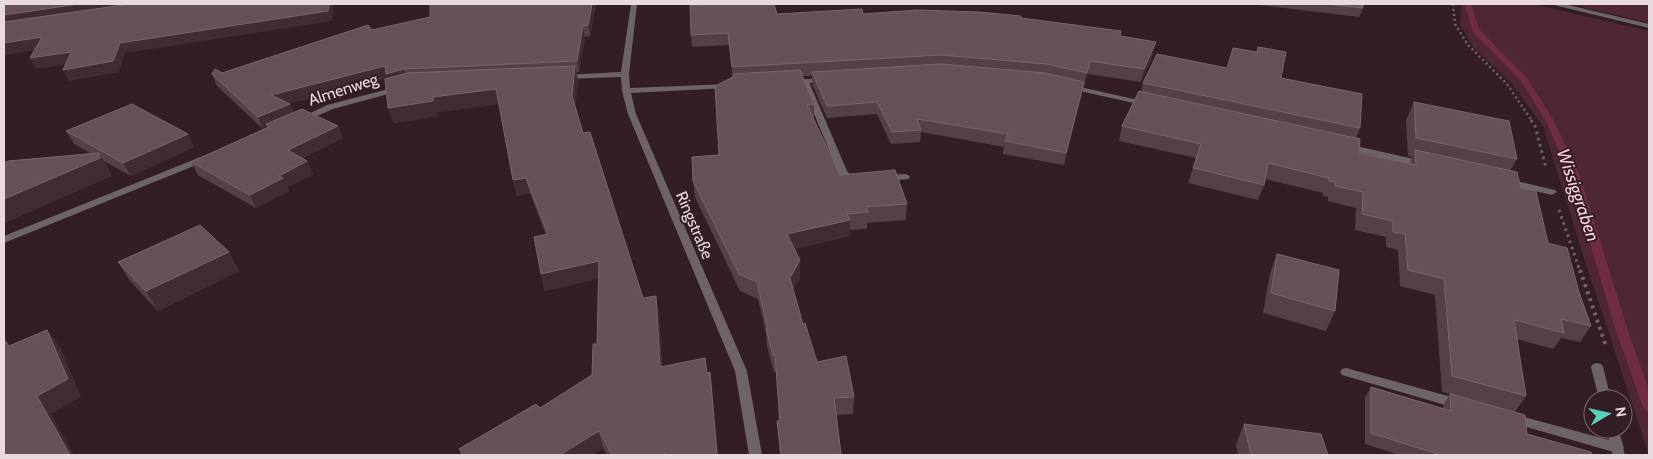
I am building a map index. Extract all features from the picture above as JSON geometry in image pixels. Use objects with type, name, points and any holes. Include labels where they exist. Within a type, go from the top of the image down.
[{"type":"street","name":"Ringstraße","points":[[634,4],[625,74],[626,91],[632,114],[742,371],[756,455]]},
{"type":"street","points":[[1556,4],[1649,26]]},
{"type":"street","points":[[558,77],[625,74]]},
{"type":"street","points":[[785,83],[834,79]]},
{"type":"street","points":[[805,82],[843,172],[850,178],[905,177]]},
{"type":"street","name":"Almenweg","points":[[294,122],[330,107],[411,84]]},
{"type":"street","points":[[626,91],[735,85]]},
{"type":"street","points":[[1062,85],[1158,106]]},
{"type":"street","points":[[1341,146],[1437,167]]},
{"type":"street","points":[[4,240],[212,155]]},
{"type":"street","points":[[1495,179],[1552,192]]},
{"type":"street","points":[[1596,366],[1602,389]]},
{"type":"street","points":[[1346,372],[1468,406]]},
{"type":"street","points":[[1505,417],[1618,452]]},
{"type":"street","points":[[1615,439],[1618,452]]},
{"type":"path","points":[[1453,4],[1455,24],[1468,45],[1507,84],[1535,126],[1552,192],[1611,360],[1596,366]]},
{"type":"shaded area","points":[[1461,4],[1532,4],[1649,31],[1649,455],[1633,407],[1633,389],[1627,389],[1543,126],[1512,84],[1474,48],[1460,25]]},
{"type":"shaded area","points":[[1571,4],[1649,4],[1649,23],[1575,5]]},
{"type":"building","points":[[4,4],[79,4],[4,15]]},
{"type":"building","points":[[130,4],[329,4],[328,11],[120,43],[113,61],[63,70],[71,52],[30,58],[42,37],[4,43],[4,22]]},
{"type":"building","points":[[430,4],[592,4],[588,25],[583,26],[577,61],[404,69],[386,74],[385,66],[271,95],[290,104],[258,117],[212,74],[215,69],[222,73],[368,25],[372,30],[430,17]]},
{"type":"building","points":[[774,4],[777,14],[862,9],[863,14],[917,10],[979,12],[1021,16],[1021,18],[1121,31],[1120,36],[1156,42],[1144,69],[1090,61],[1087,73],[1046,64],[941,55],[732,67],[728,33],[691,35],[690,5]]},
{"type":"building","points":[[1327,4],[1363,4],[1363,8]]},
{"type":"building","points":[[1258,47],[1286,52],[1281,78],[1362,94],[1360,128],[1143,83],[1157,54],[1227,68],[1233,48],[1257,52]]},
{"type":"building","points":[[941,64],[1045,73],[1084,82],[1066,153],[1005,141],[1008,134],[917,119],[921,130],[892,132],[877,102],[827,106],[812,72]]},
{"type":"building","points":[[575,66],[572,96],[583,133],[590,132],[643,298],[656,296],[660,367],[705,358],[707,373],[710,372],[717,455],[665,455],[665,453],[661,455],[612,455],[599,431],[560,455],[464,455],[459,449],[536,404],[540,408],[592,375],[593,344],[597,344],[599,261],[541,274],[534,237],[548,234],[526,178],[513,180],[496,89],[433,97],[433,101],[388,108],[385,79],[407,73]]},
{"type":"building","points":[[800,70],[814,105],[807,105],[840,175],[895,170],[907,204],[866,207],[868,212],[847,214],[850,220],[787,234],[800,260],[790,278],[803,324],[805,323],[817,362],[846,356],[854,397],[834,398],[841,454],[838,455],[781,455],[777,421],[780,421],[775,355],[773,355],[766,329],[768,329],[757,282],[739,274],[693,181],[692,157],[719,155],[715,86],[733,77],[733,74]]},
{"type":"building","points":[[1139,91],[1360,139],[1359,153],[1416,165],[1415,150],[1517,172],[1521,188],[1536,191],[1548,243],[1567,248],[1591,326],[1561,319],[1564,333],[1514,320],[1526,396],[1452,376],[1444,279],[1408,270],[1405,234],[1393,232],[1393,221],[1362,214],[1363,192],[1335,186],[1335,182],[1329,181],[1329,178],[1268,163],[1264,185],[1193,168],[1201,144],[1122,126]]},
{"type":"building","points":[[1414,102],[1509,121],[1517,159],[1416,138]]},
{"type":"building","points":[[132,104],[188,134],[123,163],[66,131]]},
{"type":"building","points":[[302,109],[338,126],[288,150],[307,161],[279,176],[283,178],[250,195],[191,162],[269,127],[266,124]]},
{"type":"building","points":[[99,153],[100,158],[4,199],[4,163],[8,161]]},
{"type":"building","points":[[200,225],[229,252],[146,291],[118,262]]},
{"type":"building","points":[[1277,254],[1339,270],[1335,311],[1271,293]]},
{"type":"building","points":[[47,330],[68,379],[37,396],[70,455],[4,455],[4,339],[9,346]]},
{"type":"building","points":[[1371,387],[1451,411],[1450,394],[1525,415],[1527,434],[1591,452],[1592,455],[1441,455],[1371,433]]},
{"type":"building","points":[[1244,424],[1321,434],[1328,455],[1251,455]]},
{"type":"waterway","name":"Wissiggraben","points":[[1468,4],[1476,30],[1524,80],[1550,121],[1575,176],[1622,331],[1649,407]]}]
